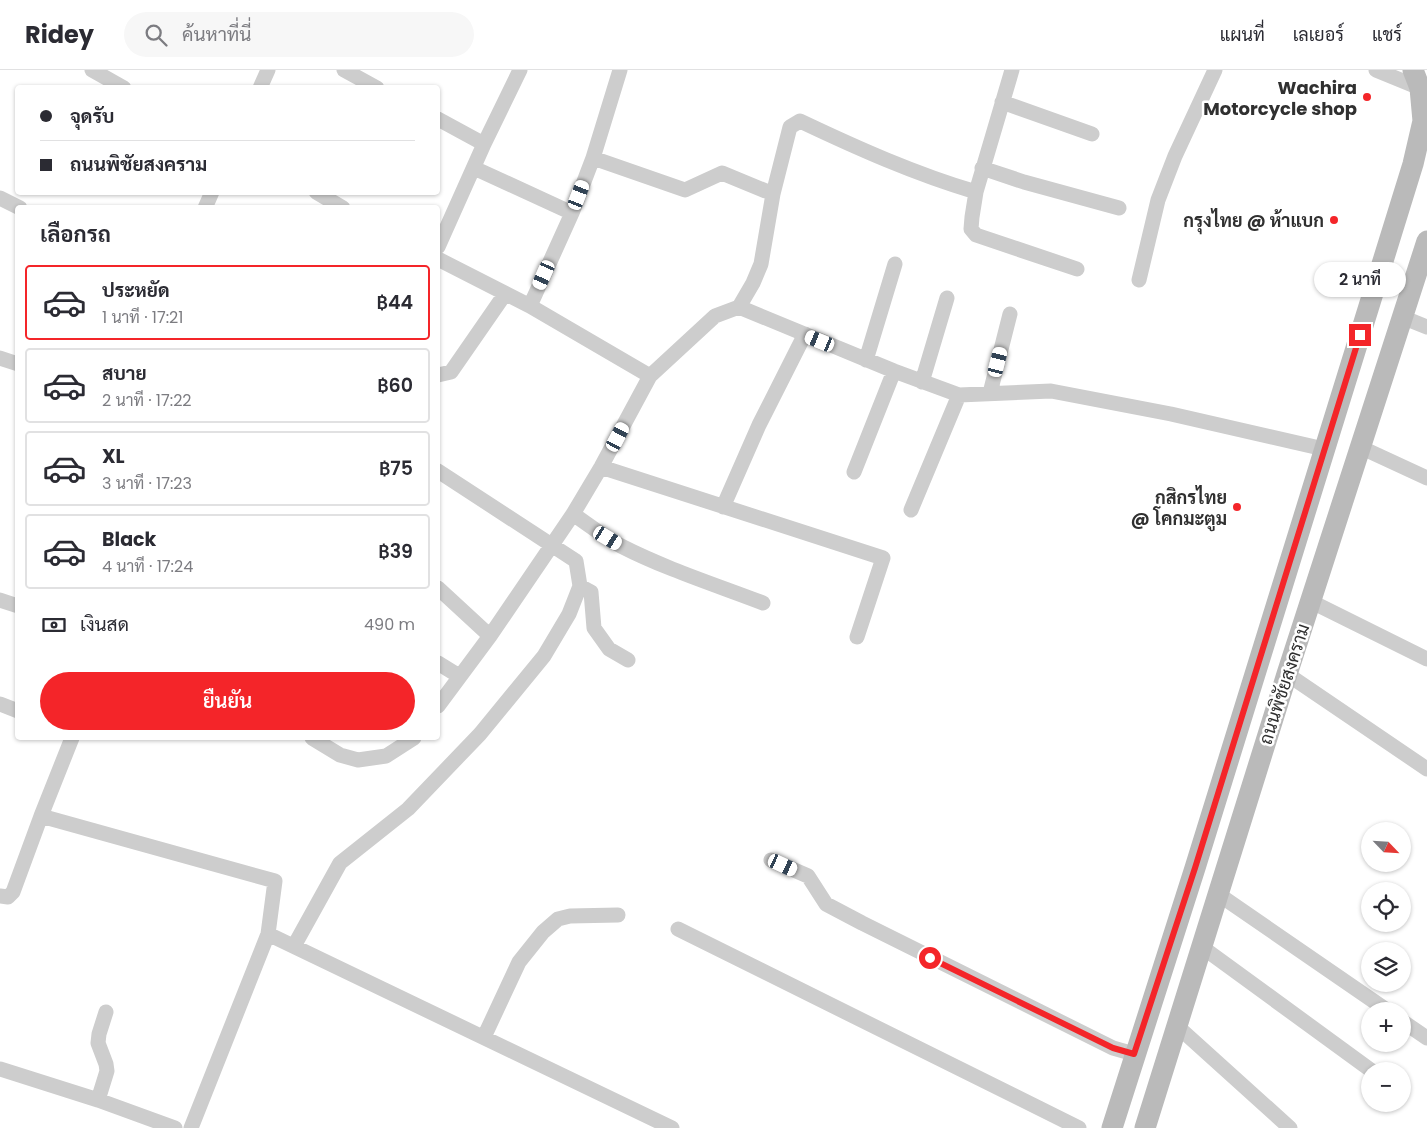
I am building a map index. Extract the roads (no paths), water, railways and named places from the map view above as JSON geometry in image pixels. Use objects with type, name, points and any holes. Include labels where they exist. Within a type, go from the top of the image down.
[{"type":"main road","name":"ถนนพิชัยสงคราม","points":[[1112,1128],[1134,1054],[1195,868],[1413,164],[1420,95]]},
{"type":"main road","name":"ถนนพิชัยสงคราม","points":[[1145,1128],[1310,601],[1427,243]]},
{"type":"street","points":[[92,70],[119,85]]},
{"type":"street","points":[[261,85],[268,70]]},
{"type":"street","points":[[344,70],[372,85]]},
{"type":"street","points":[[440,243],[484,144],[520,70]]},
{"type":"street","points":[[530,306],[572,214],[593,158],[620,70]]},
{"type":"street","points":[[1012,70],[982,168],[976,192],[971,229],[976,235],[1077,269]]},
{"type":"street","points":[[1139,280],[1158,200],[1175,156],[1215,70]]},
{"type":"street","points":[[1376,70],[1420,95]]},
{"type":"street","points":[[1002,102],[1092,134]]},
{"type":"street","points":[[440,120],[484,144]]},
{"type":"street","points":[[739,308],[761,264],[773,194],[790,126],[800,121],[872,155],[957,187],[976,192]]},
{"type":"street","points":[[593,158],[685,190],[722,173],[773,194]]},
{"type":"street","points":[[474,168],[572,214]]},
{"type":"street","points":[[982,168],[1024,182],[1119,208]]},
{"type":"street","points":[[321,195],[338,205]]},
{"type":"street","points":[[440,260],[530,306],[650,376]]},
{"type":"street","points":[[866,360],[895,264]]},
{"type":"street","points":[[440,375],[451,372],[505,294]]},
{"type":"street","points":[[922,382],[947,298]]},
{"type":"street","points":[[440,703],[552,547],[601,467],[650,376],[715,316],[739,308],[866,360],[959,395],[1051,391],[1171,414],[1324,449]]},
{"type":"street","points":[[990,393],[1010,314]]},
{"type":"street","points":[[1402,317],[1427,327]]},
{"type":"street","points":[[722,506],[759,425],[805,334]]},
{"type":"street","points":[[0,358],[15,363]]},
{"type":"street","points":[[854,472],[894,371]]},
{"type":"street","points":[[910,510],[959,395]]},
{"type":"street","points":[[1360,447],[1427,478]]},
{"type":"street","points":[[601,467],[882,558],[857,637]]},
{"type":"street","points":[[294,946],[340,863],[408,809],[480,734],[544,656],[569,614],[580,586],[576,561],[440,472]]},
{"type":"street","points":[[573,514],[596,531],[651,560],[763,603]]},
{"type":"street","points":[[580,586],[591,592],[594,628],[609,649],[628,660]]},
{"type":"street","points":[[440,590],[490,636]]},
{"type":"street","points":[[1310,601],[1427,659]]},
{"type":"street","points":[[440,664],[460,676]]},
{"type":"street","points":[[1287,674],[1427,769]]},
{"type":"street","points":[[0,704],[15,710]]},
{"type":"street","points":[[0,896],[8,897],[13,892],[40,816],[71,740]]},
{"type":"street","points":[[315,740],[340,755],[358,760],[386,756],[411,740]]},
{"type":"street","points":[[40,816],[275,881],[268,934],[192,1128]]},
{"type":"street","points":[[771,860],[808,876],[824,902],[862,923],[1113,1048],[1134,1054]]},
{"type":"street","points":[[1218,894],[1375,1002]]},
{"type":"street","points":[[484,1037],[518,962],[543,932],[558,919],[570,916],[618,915]]},
{"type":"street","points":[[678,929],[1079,1128]]},
{"type":"street","points":[[268,934],[672,1128]]},
{"type":"street","points":[[1202,947],[1361,1063]]},
{"type":"street","points":[[98,1100],[107,1071],[98,1043],[106,1012]]},
{"type":"street","points":[[1177,1026],[1290,1128]]},
{"type":"street","points":[[1411,1027],[1427,1038]]},
{"type":"street","points":[[0,1069],[98,1100],[175,1128]]},
{"type":"place","name":"Wachira Motorcycle shop","points":[[1367,97]]},
{"type":"place","name":"กรุงไทย @ ห้าแบก","points":[[1334,220]]},
{"type":"place","name":"กสิกรไทย @ โคกมะตูม","points":[[1237,507]]}]
